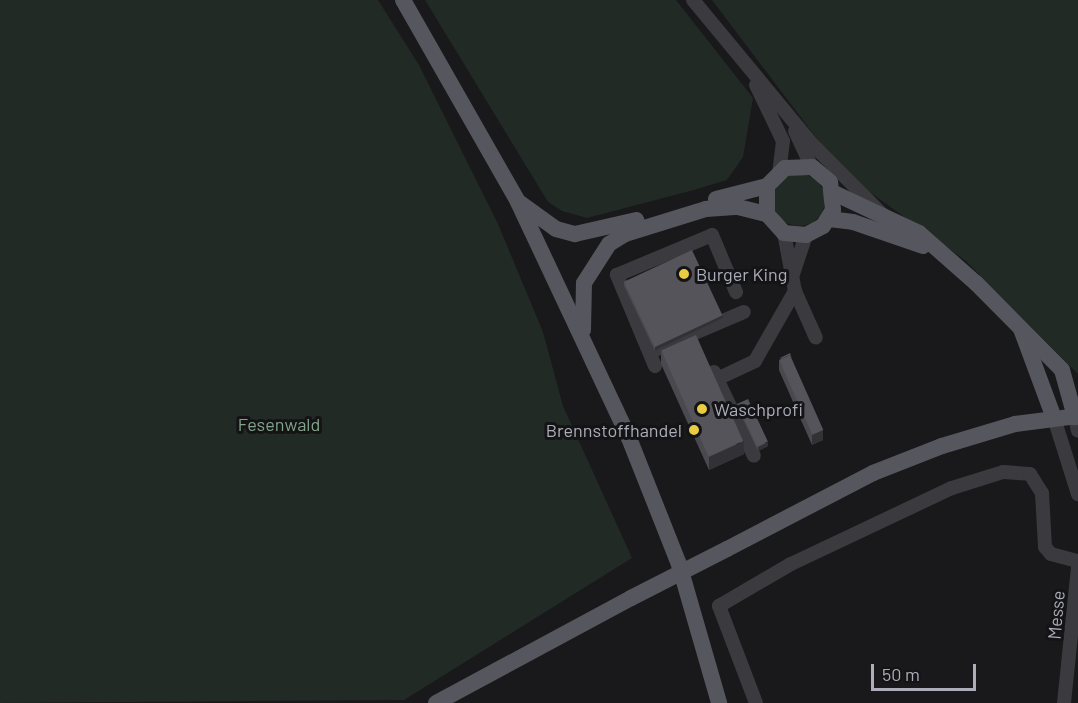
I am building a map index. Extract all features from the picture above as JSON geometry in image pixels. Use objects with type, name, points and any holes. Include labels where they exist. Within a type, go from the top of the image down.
[{"type":"main road","points":[[404,0],[518,201],[583,337],[665,524],[719,703]]},
{"type":"main road","points":[[518,201],[556,229],[594,233],[672,207],[767,186],[779,172],[812,167],[834,193],[919,233],[1019,324],[1062,370],[1078,381]]},
{"type":"main road","points":[[767,186],[767,214]]},
{"type":"main road","points":[[583,337],[584,283],[609,244],[659,221],[706,209],[738,207],[767,214],[784,232],[806,235],[829,219],[834,193]]},
{"type":"main road","points":[[829,219],[889,233],[941,255]]},
{"type":"main road","points":[[1019,324],[1054,418]]},
{"type":"main road","points":[[436,703],[631,598],[873,473],[942,446],[1054,418],[1077,421],[1062,370]]},
{"type":"street","points":[[693,0],[790,118],[885,217]]},
{"type":"street","points":[[737,52],[779,129],[784,152],[779,172]]},
{"type":"street","points":[[790,118],[812,167]]},
{"type":"street","points":[[784,232],[795,291],[816,338]]},
{"type":"street","points":[[655,366],[617,275],[712,235],[736,292]]},
{"type":"street","points":[[793,274],[806,235]]},
{"type":"street","points":[[754,456],[716,375],[756,361],[795,291]]},
{"type":"street","points":[[650,352],[744,312]]},
{"type":"street","points":[[1054,418],[1078,494]]},
{"type":"street","points":[[756,703],[719,606],[791,564],[952,488],[1002,472],[1030,474],[1042,493],[1045,546],[1051,554],[1078,561]]},
{"type":"street","name":"Messe","points":[[1064,703],[1078,567]]},
{"type":"green space","name":"Fesenwald","points":[[0,0],[378,0],[419,65],[498,224],[543,332],[563,406],[632,558],[404,700],[0,703]]},
{"type":"green space","points":[[425,0],[676,0],[753,98],[743,157],[727,180],[694,190],[587,218],[562,211],[548,202]]},
{"type":"green space","points":[[712,0],[1078,0],[1078,374],[966,261],[864,188],[827,152]]},
{"type":"green space","points":[[799,174],[809,176],[817,182],[823,190],[825,200],[823,210],[817,218],[809,224],[799,226],[789,224],[781,218],[775,210],[773,200],[775,190],[781,182],[789,176]]},
{"type":"building","points":[[692,250],[722,315],[654,347],[624,282]]},
{"type":"building","name":"Waschprofi","points":[[696,335],[743,441],[708,456],[661,350]]},
{"type":"building","points":[[790,355],[823,430],[812,435],[779,360]]},
{"type":"building","points":[[748,399],[768,442],[757,447],[737,404]]},
{"type":"place","name":"Burger King","points":[[684,274]]},
{"type":"place","name":"Waschprofi","points":[[702,409]]},
{"type":"place","name":"Brennstoffhandel","points":[[694,430]]}]
